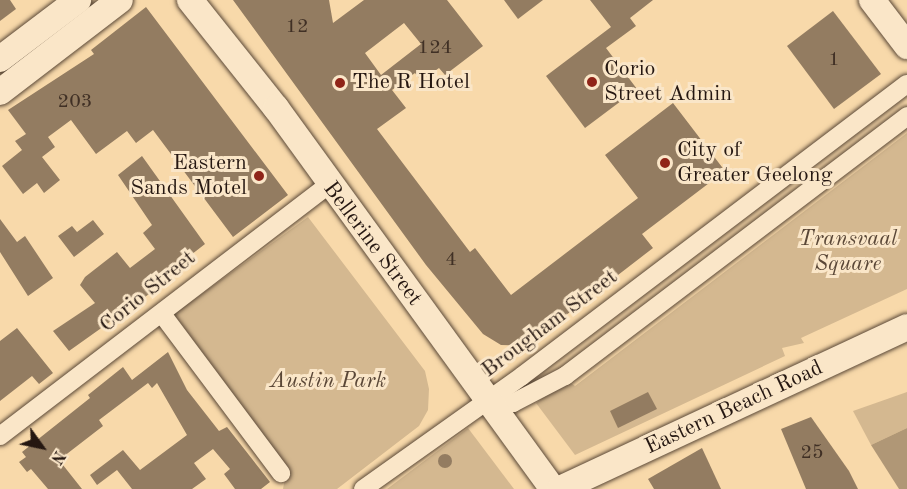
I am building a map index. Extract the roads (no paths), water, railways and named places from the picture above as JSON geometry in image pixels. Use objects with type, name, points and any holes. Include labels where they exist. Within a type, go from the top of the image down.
[{"type":"street","points":[[0,59],[78,0]]},
{"type":"street","points":[[0,92],[120,0]]},
{"type":"street","name":"Bellerine Street","points":[[190,0],[276,108],[327,186],[553,489]]},
{"type":"street","points":[[872,0],[907,46]]},
{"type":"street","name":"Brougham Street","points":[[488,400],[907,84]]},
{"type":"street","name":"Brougham Street","points":[[488,400],[513,403],[562,378],[907,116]]},
{"type":"street","name":"Corio Street","points":[[0,436],[34,405],[327,186]]},
{"type":"street","points":[[662,270],[677,290]]},
{"type":"street","points":[[164,310],[280,473]]},
{"type":"street","name":"Eastern Beach Road","points":[[560,489],[907,327]]},
{"type":"street","points":[[363,489],[488,400]]},
{"type":"place","name":"Corio Street Admin","points":[[592,82]]},
{"type":"place","name":"The R Hotel","points":[[340,83]]},
{"type":"place","name":"City of Greater Geelong","points":[[665,163]]},
{"type":"place","name":"Eastern Sands Motel","points":[[259,176]]},
{"type":"park label","name":"Transvaal Square","points":[[848,252]]},
{"type":"park label","name":"Austin Park","points":[[328,382]]}]
